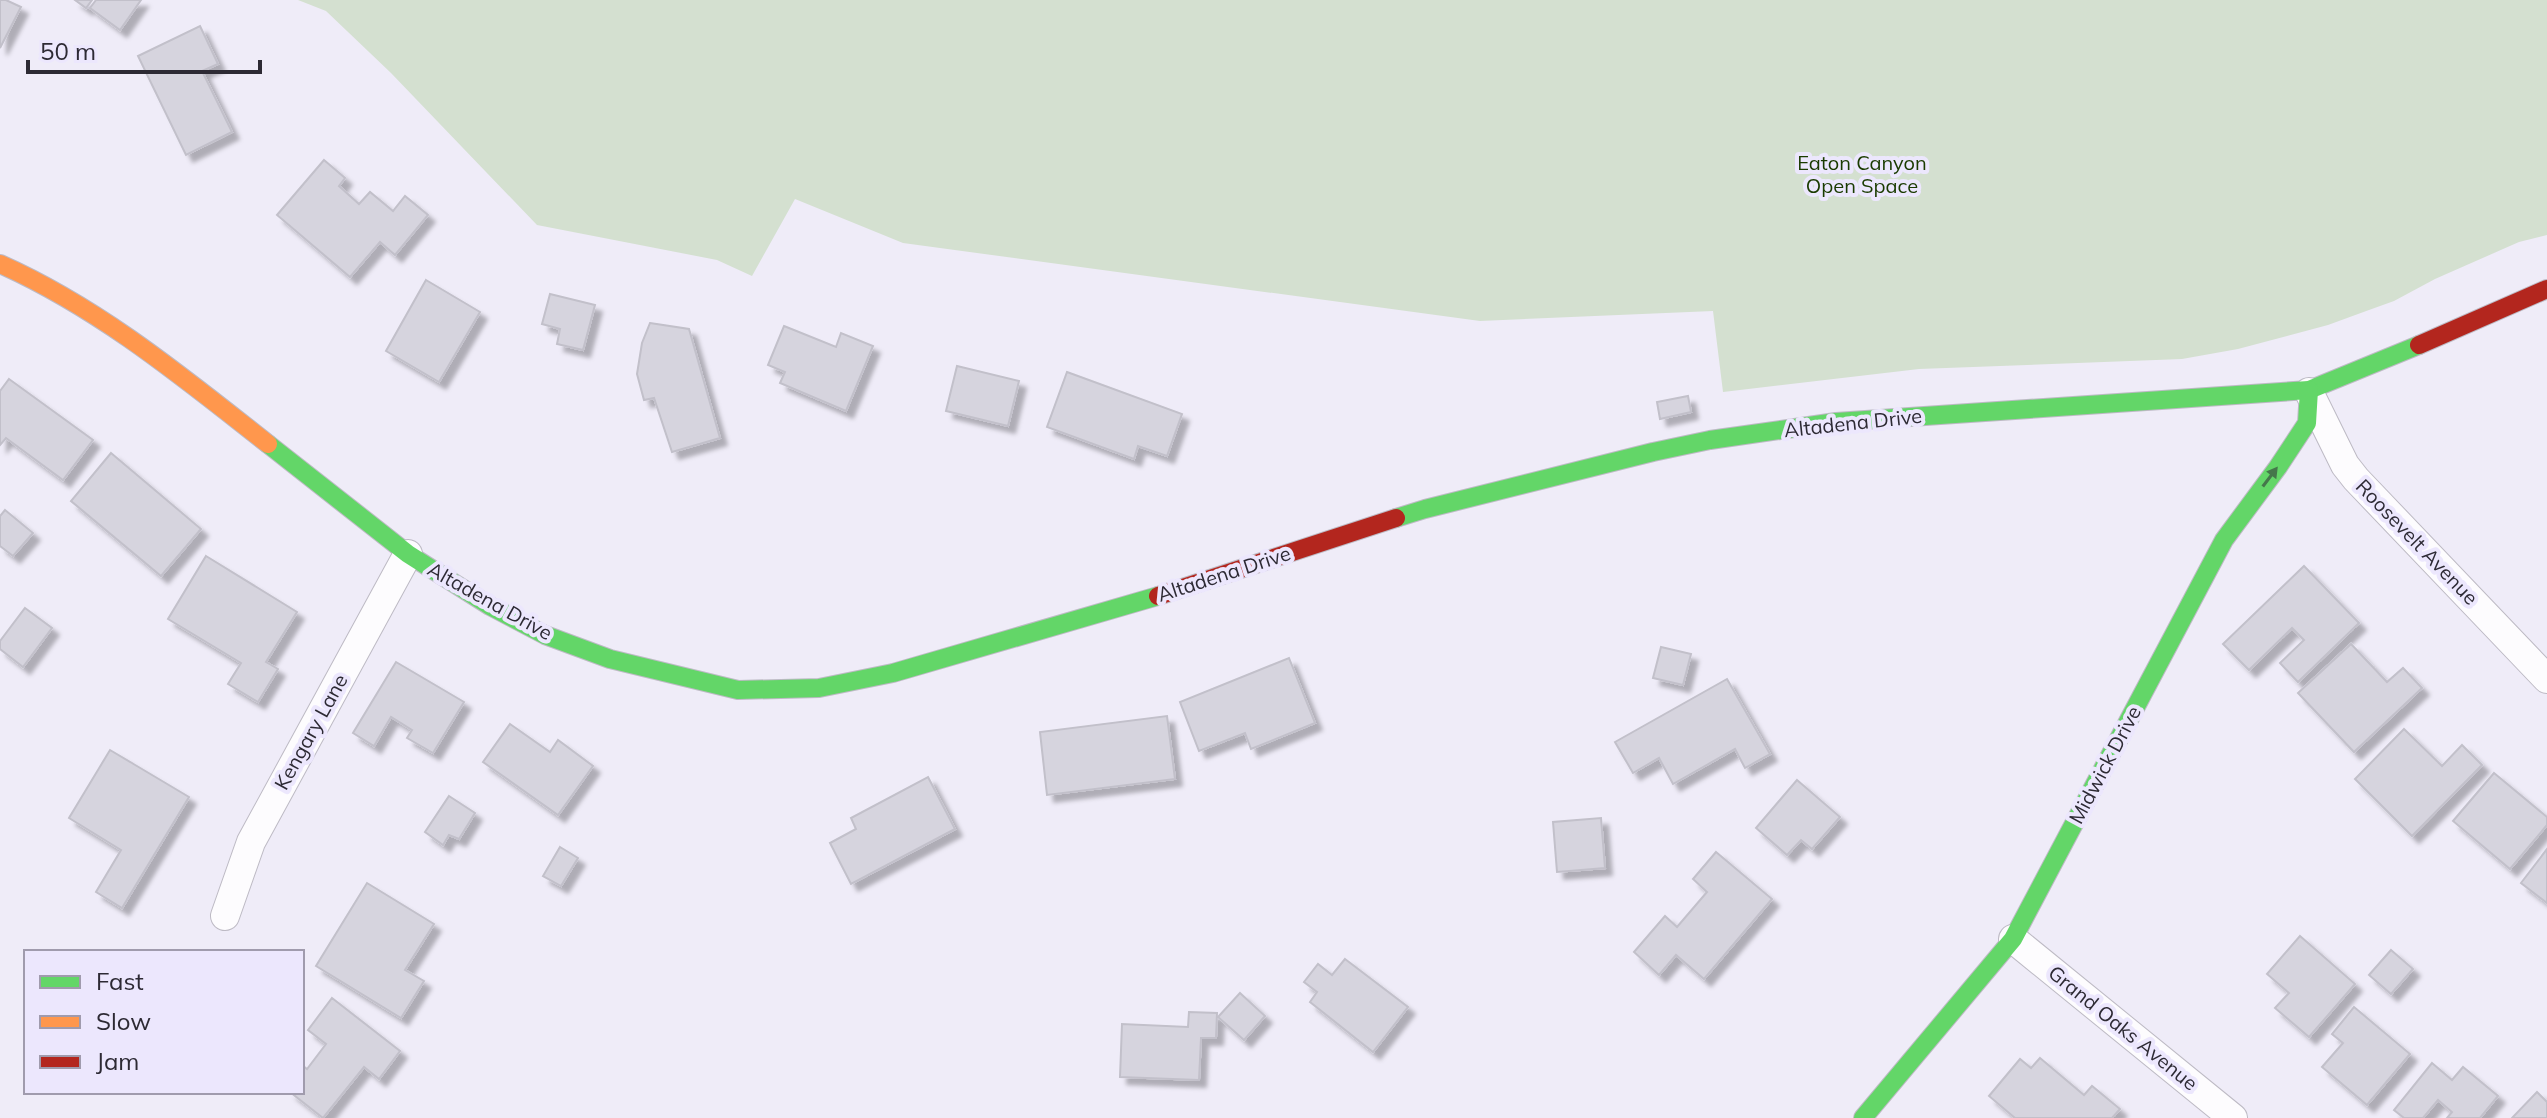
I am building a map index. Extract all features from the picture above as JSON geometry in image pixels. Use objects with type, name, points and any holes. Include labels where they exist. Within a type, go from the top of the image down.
[{"type":"main road","name":"Altadena Drive","points":[[0,264],[100,318],[197,388],[408,554],[490,606],[531,627],[610,659],[738,690],[819,688],[893,673],[1162,595],[1425,509],[1653,452],[1836,422],[2309,390],[2547,289]]},
{"type":"main road","name":"Midwick Drive","points":[[1863,1118],[2013,939],[2224,540],[2307,423],[2309,390]]},
{"type":"street","name":"Roosevelt Avenue","points":[[2309,390],[2345,465],[2356,479],[2547,679]]},
{"type":"street","name":"Kengary Lane","points":[[225,916],[251,842],[408,554]]},
{"type":"street","name":"Grand Oaks Avenue","points":[[2013,939],[2233,1118]]},
{"type":"green space","name":"Eaton Canyon Open Space","points":[[298,0],[2547,0],[2547,235],[2519,242],[2394,301],[2328,325],[2238,349],[2182,359],[1919,369],[1723,392],[1713,311],[1480,321],[903,243],[795,199],[752,276],[717,260],[537,225],[391,73],[326,11]]},
{"type":"building","points":[[0,0],[21,7],[0,48]]},
{"type":"building","points":[[75,0],[92,0],[86,8]]},
{"type":"building","points":[[96,0],[141,0],[120,30],[90,8]]},
{"type":"building","points":[[200,26],[218,64],[202,71],[232,132],[186,155],[138,56]]},
{"type":"building","points":[[324,160],[345,178],[339,186],[359,204],[370,192],[393,211],[405,196],[428,215],[395,255],[380,242],[350,277],[277,215]]},
{"type":"building","points":[[426,280],[480,312],[439,382],[386,351]]},
{"type":"building","points":[[550,294],[595,305],[583,350],[557,344],[560,329],[542,324]]},
{"type":"building","points":[[650,323],[689,329],[720,438],[672,452],[654,398],[644,400],[637,374],[642,343]]},
{"type":"building","points":[[784,326],[836,347],[841,333],[873,346],[846,411],[780,383],[785,372],[768,365]]},
{"type":"building","points":[[957,366],[1019,381],[1008,426],[946,411]]},
{"type":"building","points":[[1067,372],[1182,414],[1167,456],[1138,446],[1134,459],[1047,427]]},
{"type":"building","points":[[9,379],[93,440],[63,480],[6,438],[0,445],[0,391]]},
{"type":"building","points":[[1688,396],[1691,412],[1660,419],[1657,402]]},
{"type":"building","points":[[111,453],[201,529],[161,576],[71,501]]},
{"type":"building","points":[[5,510],[33,533],[13,556],[0,546],[0,516]]},
{"type":"building","points":[[206,556],[297,612],[266,662],[278,669],[258,702],[228,684],[241,663],[168,619]]},
{"type":"building","points":[[2304,566],[2359,623],[2298,682],[2280,663],[2304,640],[2292,628],[2249,670],[2223,644]]},
{"type":"building","points":[[25,608],[52,628],[23,667],[0,649],[0,641]]},
{"type":"building","points":[[2351,644],[2387,682],[2403,668],[2422,688],[2354,752],[2298,693]]},
{"type":"building","points":[[1661,647],[1691,654],[1683,685],[1653,678]]},
{"type":"building","points":[[1289,658],[1315,723],[1251,749],[1245,733],[1199,751],[1180,702]]},
{"type":"building","points":[[396,662],[464,702],[433,753],[407,738],[412,730],[391,717],[374,746],[353,733]]},
{"type":"building","points":[[1727,679],[1770,754],[1745,768],[1735,749],[1673,784],[1659,758],[1633,773],[1615,742]]},
{"type":"building","points":[[1167,716],[1175,779],[1047,795],[1040,732]]},
{"type":"building","points":[[510,724],[550,752],[558,740],[593,766],[558,815],[483,762]]},
{"type":"building","points":[[2404,729],[2442,766],[2462,745],[2482,765],[2412,836],[2355,779]]},
{"type":"building","points":[[110,750],[189,797],[122,908],[96,892],[121,850],[69,818]]},
{"type":"building","points":[[2494,773],[2547,817],[2547,825],[2510,869],[2453,821]]},
{"type":"building","points":[[928,777],[955,829],[851,884],[830,843],[856,829],[851,818]]},
{"type":"building","points":[[1797,780],[1840,817],[1812,849],[1801,840],[1787,855],[1756,828]]},
{"type":"building","points":[[449,796],[475,813],[459,839],[449,835],[443,845],[425,832]]},
{"type":"building","points":[[1601,818],[1605,868],[1557,872],[1553,822]]},
{"type":"building","points":[[560,847],[578,858],[561,886],[543,876]]},
{"type":"building","points":[[2547,849],[2547,903],[2521,883]]},
{"type":"building","points":[[1716,852],[1772,899],[1704,979],[1676,955],[1659,975],[1634,952],[1665,916],[1677,927],[1707,892],[1693,879]]},
{"type":"building","points":[[367,883],[434,924],[405,970],[424,981],[401,1018],[316,966]]},
{"type":"building","points":[[2300,936],[2355,984],[2309,1037],[2275,1008],[2289,993],[2267,974]]},
{"type":"building","points":[[2391,950],[2413,969],[2391,994],[2369,975]]},
{"type":"building","points":[[1345,959],[1408,1007],[1373,1052],[1310,1002],[1317,992],[1304,982],[1318,964],[1332,975]]},
{"type":"building","points":[[1240,993],[1265,1016],[1244,1040],[1218,1017]]},
{"type":"building","points":[[332,998],[400,1051],[379,1079],[364,1067],[323,1118],[293,1094],[304,1094],[304,1067],[307,1069],[326,1044],[308,1030]]},
{"type":"building","points":[[2354,1007],[2410,1054],[2367,1105],[2322,1067],[2343,1043],[2332,1034]]},
{"type":"building","points":[[1189,1012],[1217,1013],[1216,1038],[1201,1038],[1199,1080],[1120,1077],[1122,1024],[1188,1027]]},
{"type":"building","points":[[2040,1058],[2084,1095],[2092,1086],[2120,1109],[2112,1118],[2015,1118],[1989,1096],[2020,1059],[2031,1068]]},
{"type":"building","points":[[2432,1063],[2452,1080],[2463,1067],[2498,1096],[2480,1118],[2447,1118],[2452,1112],[2438,1100],[2423,1118],[2404,1118],[2394,1110]]},
{"type":"building","points":[[2537,1092],[2547,1102],[2547,1118],[2512,1118]]},
{"type":"traffic: fast","points":[[1396,518],[1653,452],[1710,440],[1836,422],[2309,390],[2419,345]]},
{"type":"traffic: fast","points":[[1863,1118],[2013,939],[2224,540],[2307,423],[2309,390]]},
{"type":"traffic: fast","points":[[268,444],[408,554],[490,606],[545,635],[610,659],[738,690],[819,688],[893,673],[1158,596]]},
{"type":"traffic: slow","points":[[0,264],[72,301],[106,323],[268,444]]},
{"type":"traffic: jam","points":[[2419,345],[2547,289]]},
{"type":"traffic: jam","points":[[1158,596],[1396,518]]}]
